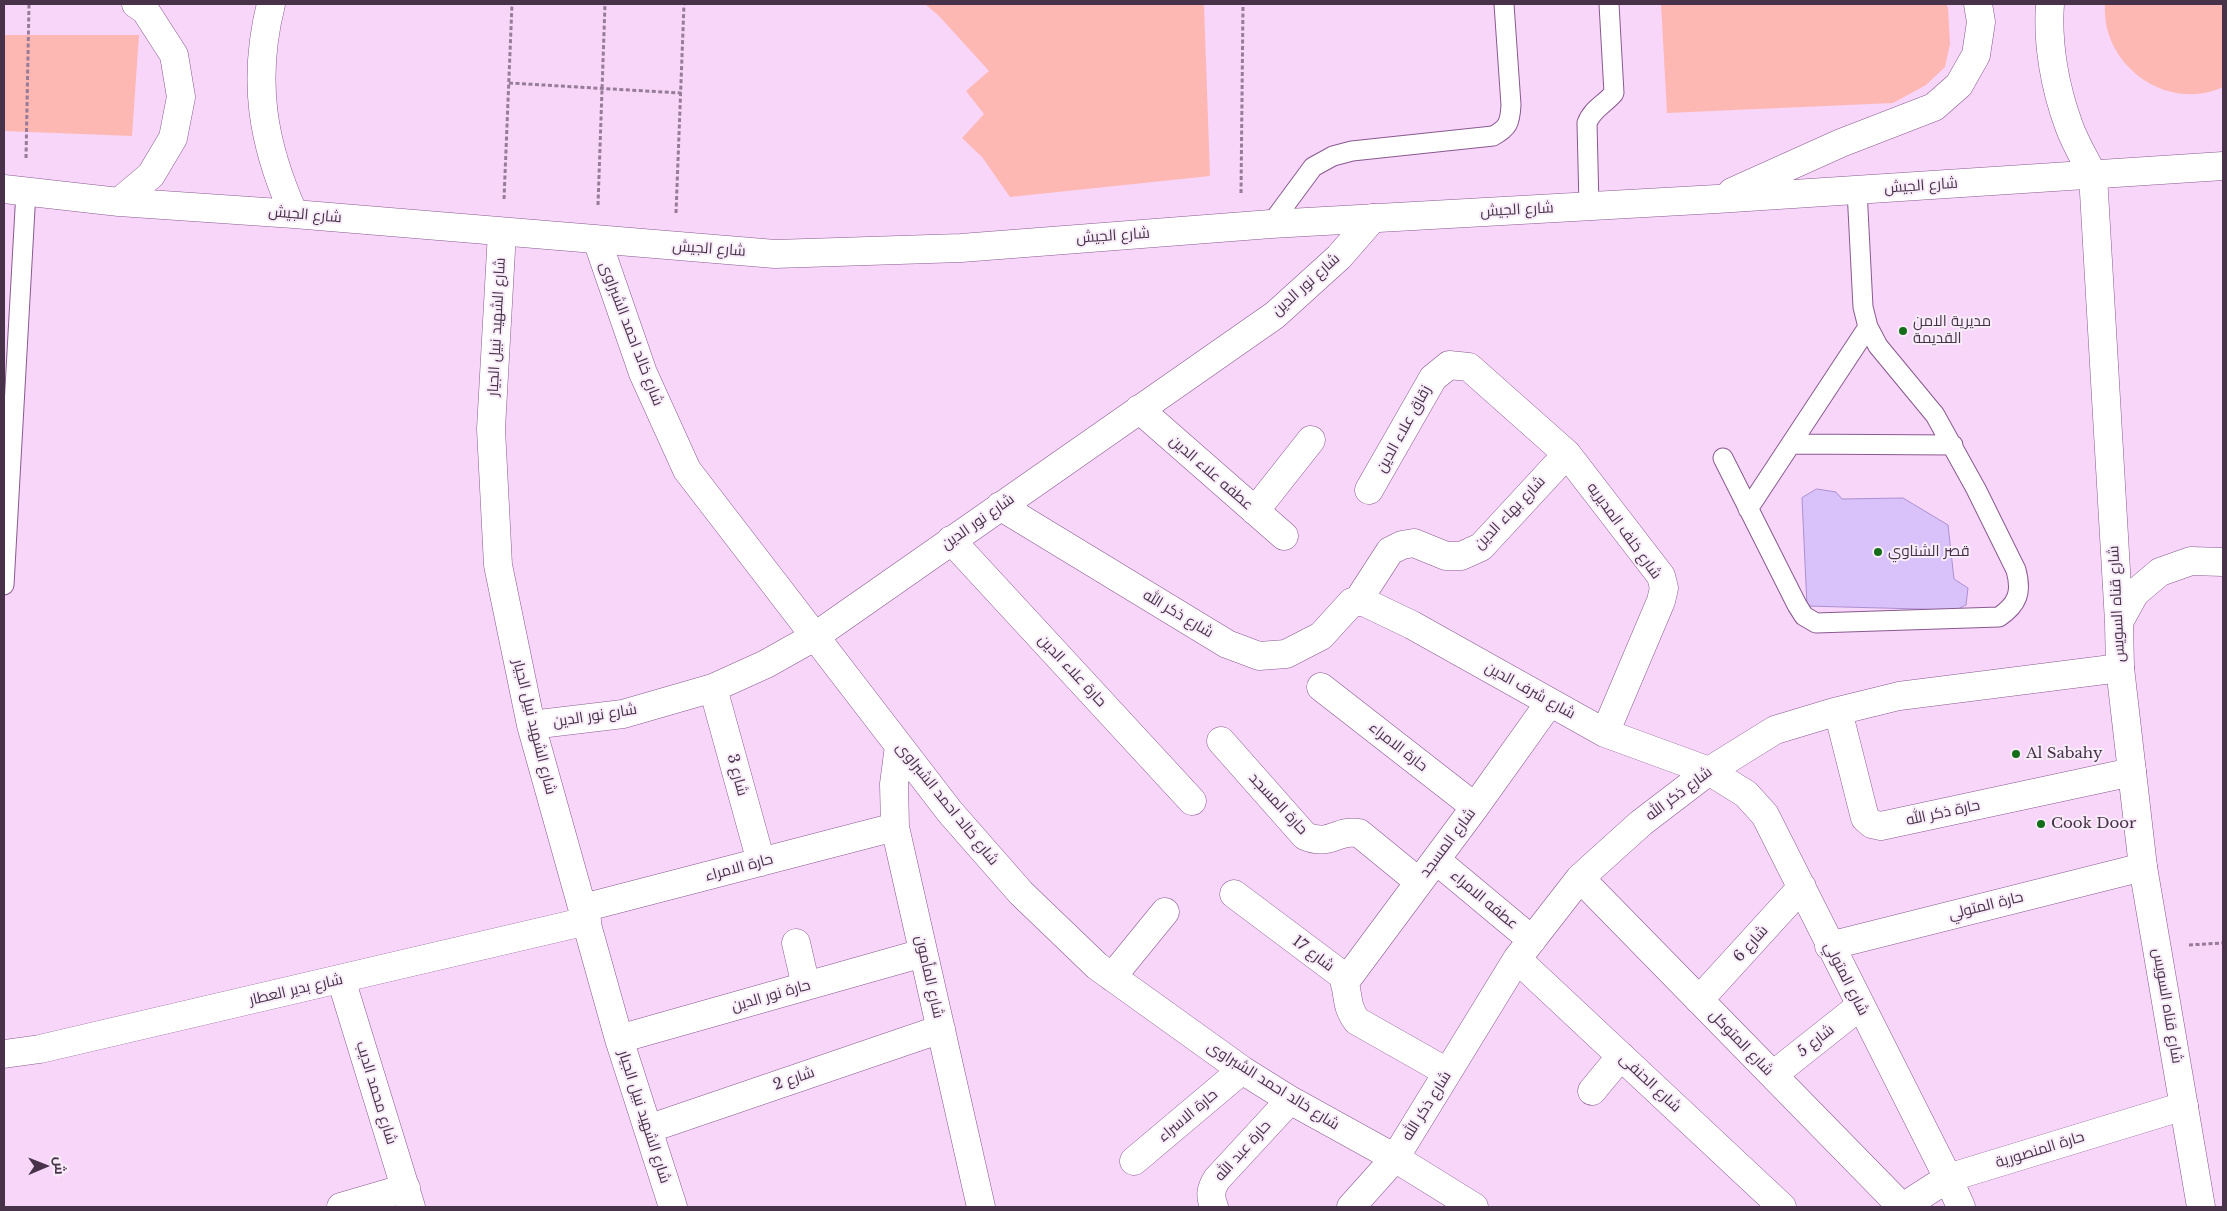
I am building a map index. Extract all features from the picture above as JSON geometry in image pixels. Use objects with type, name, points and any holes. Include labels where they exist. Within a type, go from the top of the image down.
[{"type":"street","points":[[119,202],[151,175],[156,168],[173,138],[181,97],[174,55],[144,10],[136,4]]},
{"type":"street","points":[[271,4],[265,26],[261,64],[262,104],[267,142],[275,170],[294,214]]},
{"type":"street","points":[[1717,199],[1841,143],[1934,107],[1959,85],[1976,55],[1981,22],[1978,4]]},
{"type":"street","name":"شارع قناه السويس","points":[[2050,4],[2049,22],[2054,75],[2069,126],[2093,175],[2119,622],[2120,668],[2143,867],[2201,1207]]},
{"type":"street","name":"شارع الجيش","points":[[15,190],[119,202],[294,214],[775,254],[951,248],[1271,224],[1717,199],[2223,166]]},
{"type":"street","name":"شارع نور الدين","points":[[531,725],[623,714],[713,688],[766,664],[814,637],[1274,315],[1338,257],[1373,218]]},
{"type":"street","name":"شارع الشهيد نبيل الجيار","points":[[502,232],[491,429],[498,565],[531,725],[619,1039],[673,1207]]},
{"type":"street","name":"شارع خالد احمد الشبراوى","points":[[597,240],[642,373],[687,470],[950,812],[1021,893],[1097,966],[1242,1070],[1290,1100],[1395,1158],[1474,1207]]},
{"type":"street","name":"زقاق علاء الدين","points":[[1369,490],[1433,378],[1449,365],[1469,367]]},
{"type":"street","name":"شارع خلف المديريه","points":[[1469,367],[1567,454],[1661,576],[1664,588],[1661,601],[1605,733]]},
{"type":"street","name":"عطفه علاء الدين","points":[[1139,409],[1284,536]]},
{"type":"street","points":[[1255,511],[1312,440]]},
{"type":"street","name":"شارع بهاء الدين","points":[[1356,602],[1390,551],[1402,544],[1414,543],[1446,556],[1469,554],[1481,547],[1567,454]]},
{"type":"street","name":"شارع ذكر الله","points":[[1000,506],[1227,644],[1259,656],[1286,654],[1321,636],[1352,602],[1356,602]]},
{"type":"street","name":"حارة علاء الدين","points":[[951,540],[1192,801]]},
{"type":"street","points":[[2119,622],[2135,593],[2160,572],[2192,561],[2223,562]]},
{"type":"street","name":"شارع شرف الدين","points":[[1356,602],[1364,602],[1412,625],[1605,733],[1708,771]]},
{"type":"street","name":"شارع ذكر الله","points":[[1351,1207],[1395,1158],[1524,950],[1580,878],[1641,824],[1708,771],[1775,730],[1838,711],[1899,696],[2120,668]]},
{"type":"street","name":"حارة الامراء","points":[[1321,687],[1475,807]]},
{"type":"street","name":"شارع 3","points":[[713,688],[761,862]]},
{"type":"street","name":"شارع المسجد","points":[[1345,982],[1475,807],[1550,702]]},
{"type":"street","name":"حارة ذكر الله","points":[[1838,711],[1865,818],[1872,824],[1880,826],[2132,772]]},
{"type":"street","name":"حارة المسجد","points":[[1221,741],[1305,836],[1322,841],[1351,832],[1359,833],[1419,882]]},
{"type":"street","name":"شارع المأمون","points":[[899,746],[894,784],[895,827],[981,1207]]},
{"type":"street","name":"شارع المتولي","points":[[1708,771],[1746,794],[1765,815],[1961,1207]]},
{"type":"street","name":"حارة الامراء","points":[[585,914],[761,862],[895,827]]},
{"type":"street","name":"عطفه الامراء","points":[[1436,860],[1524,950]]},
{"type":"street","name":"حارة المتولي","points":[[1829,946],[2143,867]]},
{"type":"street","name":"شارع المتوكل","points":[[1580,878],[1902,1207]]},
{"type":"street","name":"شارع 6","points":[[1699,1000],[1802,887]]},
{"type":"street","name":"شارع 17","points":[[1234,894],[1342,975],[1345,982],[1349,1011],[1357,1021],[1448,1072]]},
{"type":"street","points":[[1112,977],[1165,912]]},
{"type":"street","name":"شارع بدير العطار","points":[[4,1054],[40,1049],[341,979],[585,914]]},
{"type":"street","points":[[796,942],[806,986]]},
{"type":"street","name":"شارع الحنفى","points":[[1524,950],[1621,1056],[1782,1207]]},
{"type":"street","name":"حارة نور الدين","points":[[619,1039],[923,953]]},
{"type":"street","name":"شارع محمد الديب","points":[[341,979],[408,1198]]},
{"type":"street","name":"شارع 5","points":[[1772,1075],[1860,1006]]},
{"type":"street","name":"شارع 2","points":[[648,1129],[940,1029]]},
{"type":"street","points":[[1592,1091],[1621,1056]]},
{"type":"street","name":"حارة الاسراء","points":[[1134,1161],[1242,1070]]},
{"type":"street","name":"حارة عبد الله","points":[[1214,1207],[1210,1196],[1217,1179],[1290,1100]]},
{"type":"street","name":"حارة المنصورية","points":[[1902,1207],[1948,1178],[2184,1106]]},
{"type":"street","points":[[341,1207],[408,1198]]},
{"type":"lane","points":[[1271,224],[1313,167],[1333,156],[1352,152],[1493,136],[1504,130],[1510,118],[1511,105],[1504,4]]},
{"type":"lane","points":[[1590,206],[1587,123],[1590,115],[1608,101],[1614,92],[1610,4]]},
{"type":"lane","points":[[4,585],[15,190]]},
{"type":"lane","points":[[1723,458],[1796,605],[1804,616],[1816,623],[1999,617],[2010,609],[2017,597],[2020,584],[2012,562],[1953,445],[1935,415],[1878,346],[1868,327],[1863,307],[1858,190]]},
{"type":"lane","points":[[1748,509],[1868,327]]},
{"type":"lane","points":[[1791,444],[1953,445]]},
{"type":"path","points":[[15,190],[29,4]]},
{"type":"path","points":[[502,232],[512,4]]},
{"type":"path","points":[[597,240],[606,4]]},
{"type":"path","points":[[674,246],[684,4]]},
{"type":"path","points":[[1240,226],[1243,4]]},
{"type":"path","points":[[509,83],[680,92]]},
{"type":"shaded area","points":[[925,4],[1204,4],[1210,176],[1010,197],[982,157],[962,138],[984,114],[966,91],[989,71],[939,16]]},
{"type":"shaded area","points":[[1661,4],[1946,4],[1948,8],[1950,44],[1945,67],[1926,85],[1893,103],[1667,113]]},
{"type":"shaded area","points":[[2105,4],[2223,4],[2223,87],[2202,93],[2180,94],[2160,88],[2142,78],[2126,64],[2114,46],[2107,26]]},
{"type":"shaded area","points":[[4,35],[139,35],[132,136],[4,131]]},
{"type":"building","name":"قصر الشناوي","points":[[1817,489],[1836,492],[1842,499],[1903,498],[1948,525],[1954,579],[1968,588],[1966,605],[1956,610],[1807,606],[1802,498]]},
{"type":"place","name":"مديرية الامن القديمة","points":[[1903,331]]},
{"type":"place","name":"قصر الشناوي","points":[[1878,552]]},
{"type":"place","name":"Al Sabahy","points":[[2016,754]]},
{"type":"place","name":"Cook Door","points":[[2041,824]]}]
